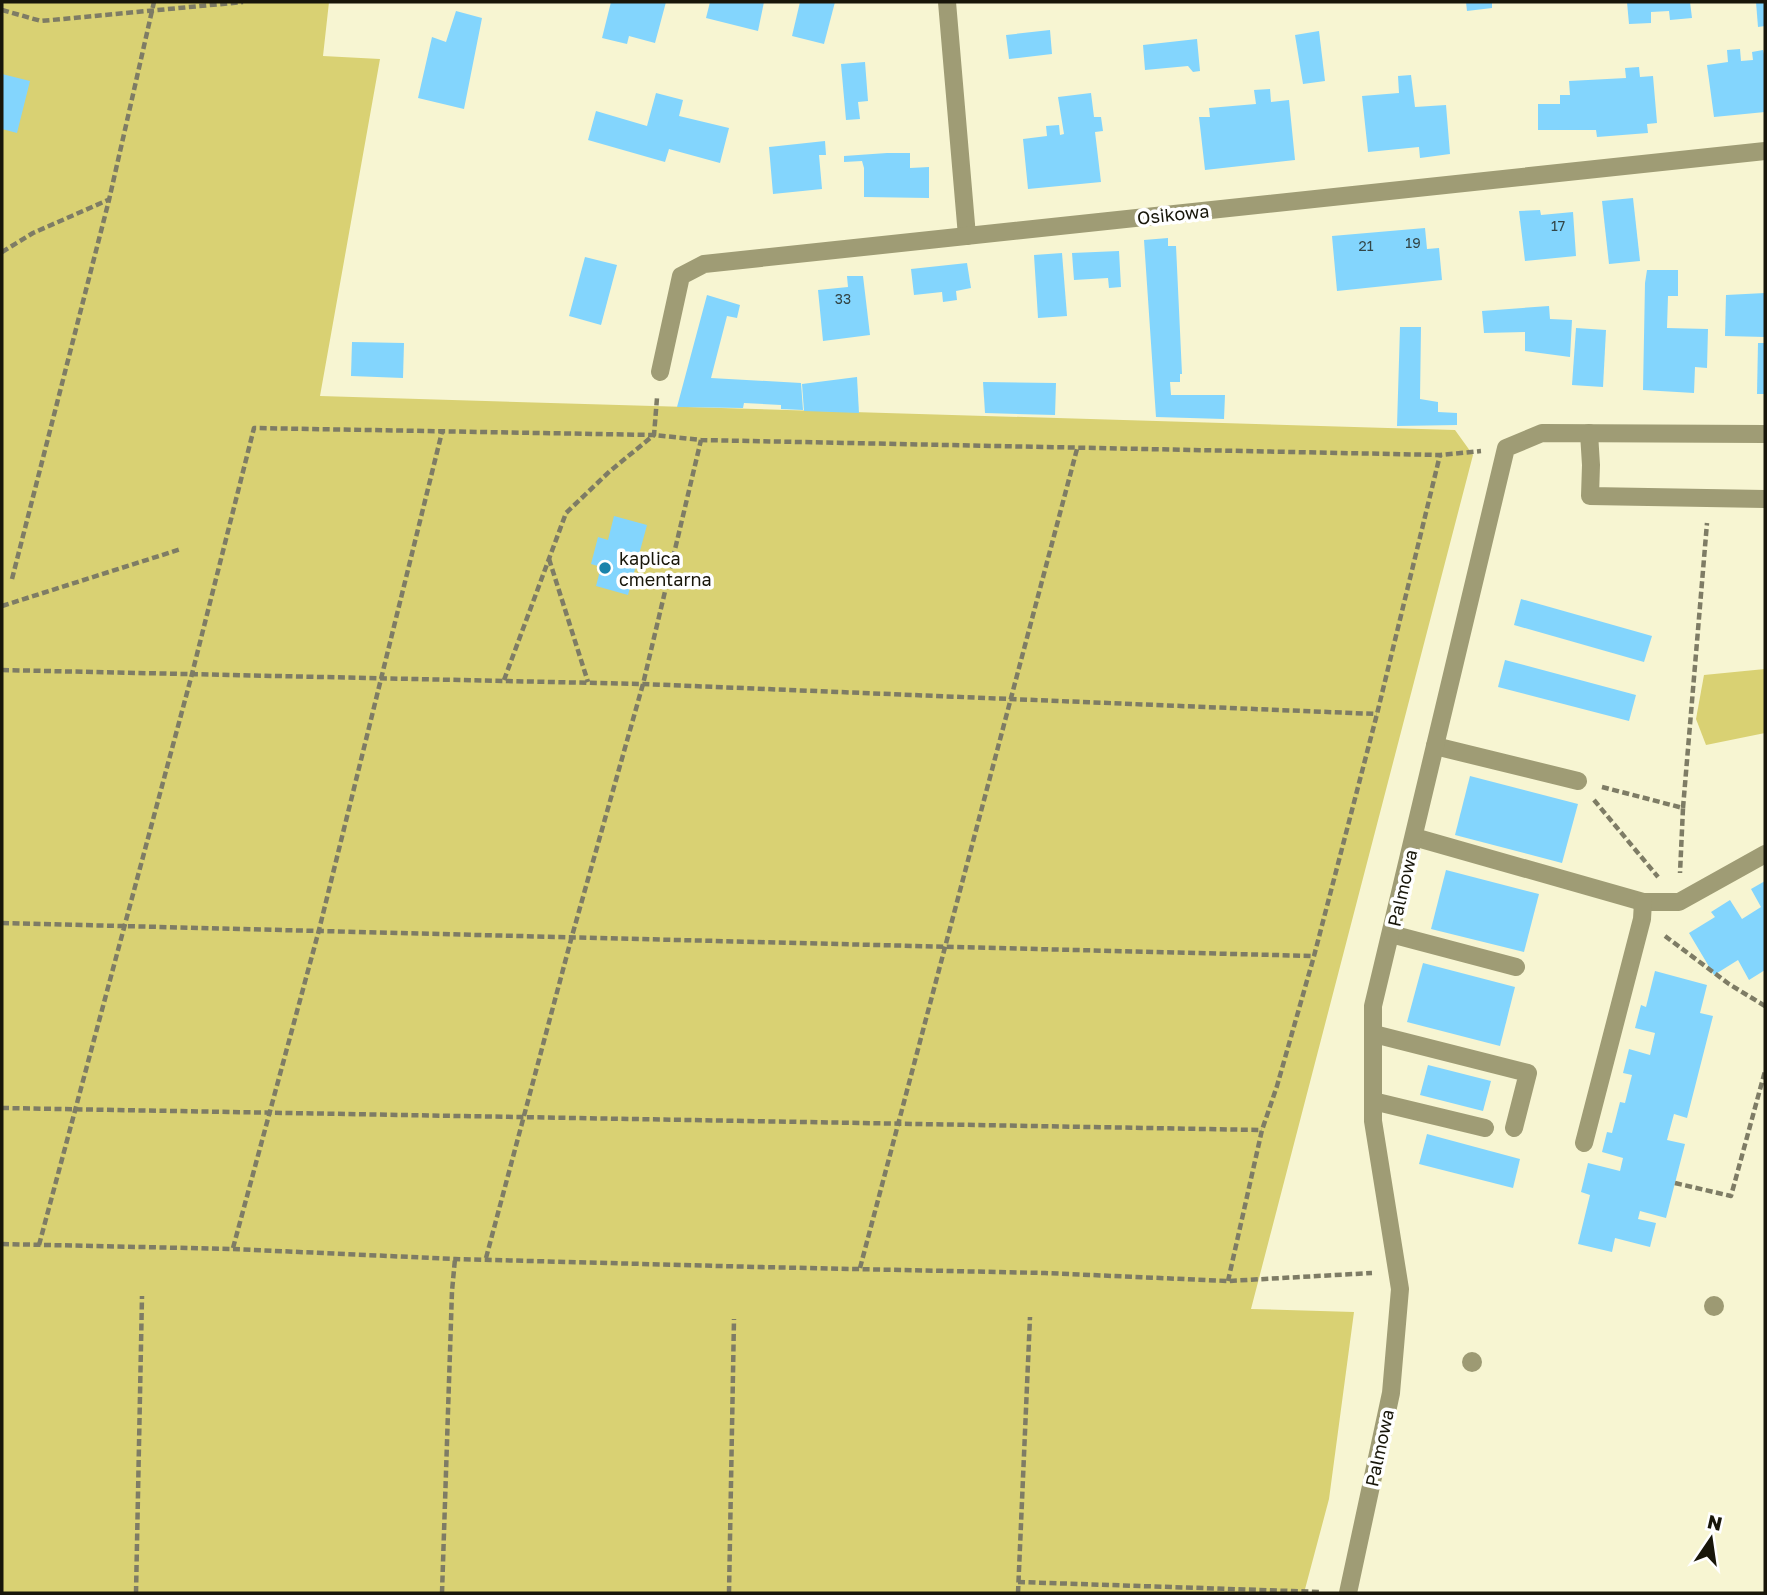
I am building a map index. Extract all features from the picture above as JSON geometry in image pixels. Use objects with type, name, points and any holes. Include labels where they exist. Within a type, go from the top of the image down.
[{"type":"street","points":[[947,2],[967,236]]},
{"type":"street","name":"Osikowa","points":[[660,372],[681,276],[704,264],[1765,151]]},
{"type":"street","points":[[1506,448],[1542,433],[1765,434]]},
{"type":"street","points":[[1588,433],[1590,496],[1765,499]]},
{"type":"street","name":"Palmowa","points":[[1348,1593],[1391,1393],[1400,1289],[1373,1121],[1374,1006],[1506,448]]},
{"type":"street","points":[[1435,746],[1578,781]]},
{"type":"street","points":[[1414,837],[1642,910],[1678,902],[1765,854]]},
{"type":"street","points":[[1584,1143],[1642,910]]},
{"type":"street","points":[[1391,934],[1516,967]]},
{"type":"street","points":[[1374,1034],[1528,1073],[1514,1128]]},
{"type":"street","points":[[1373,1101],[1485,1128]]},
{"type":"path","points":[[12,579],[109,200],[154,2]]},
{"type":"path","points":[[2,10],[41,20],[243,2]]},
{"type":"path","points":[[2,252],[33,233],[109,200]]},
{"type":"path","points":[[504,680],[566,513],[610,471],[654,435],[660,372]]},
{"type":"path","points":[[38,1245],[192,674],[254,428],[654,435],[701,440],[1077,449],[1440,455],[1506,448]]},
{"type":"path","points":[[233,1249],[319,930],[442,432]]},
{"type":"path","points":[[486,1258],[643,684],[701,440]]},
{"type":"path","points":[[860,1268],[1077,449]]},
{"type":"path","points":[[1228,1281],[1262,1129],[1278,1086],[1314,956],[1440,455]]},
{"type":"path","points":[[1678,902],[1683,808],[1708,518]]},
{"type":"path","points":[[2,606],[181,549]]},
{"type":"path","points":[[549,558],[588,682]]},
{"type":"path","points":[[2,670],[588,682],[1377,714]]},
{"type":"path","points":[[1578,781],[1683,808]]},
{"type":"path","points":[[1578,781],[1678,902]]},
{"type":"path","points":[[1642,910],[1729,984],[1765,1006]]},
{"type":"path","points":[[2,923],[1314,956]]},
{"type":"path","points":[[1675,1183],[1731,1196],[1765,1071]]},
{"type":"path","points":[[2,1108],[1262,1129]]},
{"type":"path","points":[[2,1244],[233,1249],[455,1259],[1045,1273],[1228,1281],[1397,1272]]},
{"type":"path","points":[[442,1593],[455,1259]]},
{"type":"path","points":[[136,1593],[142,1296]]},
{"type":"path","points":[[1017,1593],[1030,1317]]},
{"type":"path","points":[[729,1593],[734,1319]]},
{"type":"path","points":[[1018,1582],[1348,1593]]},
{"type":"shaded area","points":[[2,2],[329,2],[323,56],[380,59],[320,396],[1455,430],[1473,455],[1251,1309],[1354,1312],[1329,1499],[1304,1593],[2,1593]]},
{"type":"shaded area","points":[[1765,669],[1765,733],[1706,745],[1696,719],[1704,675]]},
{"type":"building","points":[[611,2],[666,2],[655,43],[629,36],[627,44],[602,38]]},
{"type":"building","points":[[710,2],[764,2],[758,31],[706,18]]},
{"type":"building","points":[[800,2],[835,2],[824,44],[792,36]]},
{"type":"building","points":[[1466,2],[1492,2],[1492,8],[1467,11]]},
{"type":"building","points":[[1627,2],[1690,2],[1692,18],[1670,20],[1669,11],[1651,12],[1651,23],[1629,24]]},
{"type":"building","points":[[1756,2],[1765,2],[1765,26],[1758,27]]},
{"type":"building","points":[[456,11],[482,18],[464,109],[418,98],[432,37],[446,42]]},
{"type":"building","points":[[1050,30],[1052,54],[1009,59],[1006,35]]},
{"type":"building","points":[[1319,31],[1325,81],[1303,84],[1295,35]]},
{"type":"building","points":[[1197,39],[1200,71],[1193,72],[1188,66],[1145,70],[1143,45]]},
{"type":"building","points":[[1740,49],[1741,61],[1753,60],[1752,52],[1763,50],[1765,112],[1714,117],[1707,65],[1728,62],[1727,50]]},
{"type":"building","points":[[865,62],[868,101],[858,102],[860,119],[846,120],[841,64]]},
{"type":"building","points":[[1639,67],[1640,77],[1653,76],[1657,123],[1647,124],[1648,133],[1597,137],[1596,130],[1538,130],[1538,104],[1560,104],[1560,95],[1570,95],[1569,81],[1626,78],[1625,68]]},
{"type":"building","points":[[2,74],[30,81],[17,133],[2,129]]},
{"type":"building","points":[[1411,75],[1415,107],[1446,105],[1450,154],[1420,158],[1419,147],[1368,152],[1362,96],[1399,93],[1398,76]]},
{"type":"building","points":[[1270,89],[1271,102],[1289,100],[1295,160],[1205,170],[1199,117],[1210,117],[1209,108],[1256,104],[1254,90]]},
{"type":"building","points":[[656,93],[683,100],[679,116],[729,128],[720,163],[669,149],[665,162],[588,140],[596,111],[647,126]]},
{"type":"building","points":[[1091,93],[1094,117],[1101,117],[1103,131],[1095,132],[1101,182],[1028,189],[1023,139],[1047,136],[1046,126],[1059,125],[1060,135],[1064,134],[1058,97]]},
{"type":"building","points":[[825,141],[826,155],[819,155],[822,189],[773,194],[769,147]]},
{"type":"building","points":[[910,153],[910,168],[929,167],[929,198],[864,197],[862,161],[844,162],[844,156]]},
{"type":"building","points":[[1633,198],[1640,261],[1609,264],[1602,201]]},
{"type":"building","points":[[1540,210],[1541,215],[1573,212],[1576,256],[1525,261],[1519,211]]},
{"type":"building","points":[[1425,228],[1427,249],[1439,248],[1442,280],[1337,291],[1332,236]]},
{"type":"building","points":[[1168,238],[1168,246],[1176,246],[1182,374],[1180,382],[1170,382],[1171,395],[1225,395],[1224,419],[1156,417],[1144,240]]},
{"type":"building","points":[[1119,251],[1121,287],[1109,288],[1108,278],[1074,280],[1072,253]]},
{"type":"building","points":[[1062,253],[1067,316],[1038,318],[1034,255]]},
{"type":"building","points":[[585,257],[617,265],[601,325],[569,316]]},
{"type":"building","points":[[967,263],[971,288],[956,291],[957,300],[943,302],[942,292],[914,295],[911,269]]},
{"type":"building","points":[[1647,270],[1678,270],[1678,296],[1668,296],[1667,328],[1708,329],[1707,368],[1695,367],[1694,393],[1643,390]]},
{"type":"building","points":[[847,276],[863,276],[870,335],[823,341],[818,290],[848,287]]},
{"type":"building","points":[[1765,293],[1765,337],[1725,336],[1726,295]]},
{"type":"building","points":[[707,295],[740,305],[737,318],[727,316],[711,378],[801,383],[803,410],[781,409],[781,405],[744,403],[743,408],[677,407]]},
{"type":"building","points":[[1549,306],[1550,319],[1572,320],[1570,357],[1525,351],[1525,332],[1484,333],[1482,311]]},
{"type":"building","points":[[1400,327],[1421,327],[1420,399],[1438,402],[1438,412],[1457,413],[1457,425],[1397,426]]},
{"type":"building","points":[[1576,328],[1606,330],[1603,387],[1572,385]]},
{"type":"building","points":[[352,342],[404,343],[403,378],[351,376]]},
{"type":"building","points":[[1758,343],[1765,343],[1765,394],[1757,394]]},
{"type":"building","points":[[857,377],[859,413],[804,411],[802,384]]},
{"type":"building","points":[[983,382],[1056,383],[1055,415],[985,413]]},
{"type":"building","points":[[614,516],[647,525],[628,595],[596,586],[601,567],[591,564],[598,537],[608,540]]},
{"type":"building","points":[[1521,599],[1652,636],[1644,662],[1514,625]]},
{"type":"building","points":[[1505,660],[1636,695],[1629,721],[1498,687]]},
{"type":"building","points":[[1470,776],[1578,804],[1562,863],[1455,835]]},
{"type":"building","points":[[1446,870],[1539,894],[1524,952],[1431,929]]},
{"type":"building","points":[[1765,881],[1765,970],[1749,980],[1738,960],[1714,975],[1689,933],[1715,917],[1711,912],[1730,900],[1742,919],[1761,907],[1751,889]]},
{"type":"building","points":[[1423,963],[1515,987],[1500,1046],[1407,1022]]},
{"type":"building","points":[[1655,971],[1707,985],[1700,1013],[1713,1016],[1687,1118],[1674,1114],[1667,1140],[1685,1144],[1666,1218],[1640,1211],[1638,1219],[1656,1223],[1650,1247],[1615,1238],[1612,1252],[1578,1244],[1590,1195],[1581,1192],[1588,1163],[1620,1171],[1623,1158],[1602,1152],[1607,1132],[1612,1133],[1620,1102],[1625,1103],[1632,1075],[1623,1073],[1629,1049],[1650,1055],[1655,1033],[1635,1028],[1641,1005],[1646,1007]]},
{"type":"building","points":[[1428,1065],[1491,1081],[1483,1111],[1420,1095]]},
{"type":"building","points":[[1427,1134],[1520,1159],[1513,1188],[1419,1164]]},
{"type":"place","name":"kaplica cmentarna","points":[[605,568]]}]
